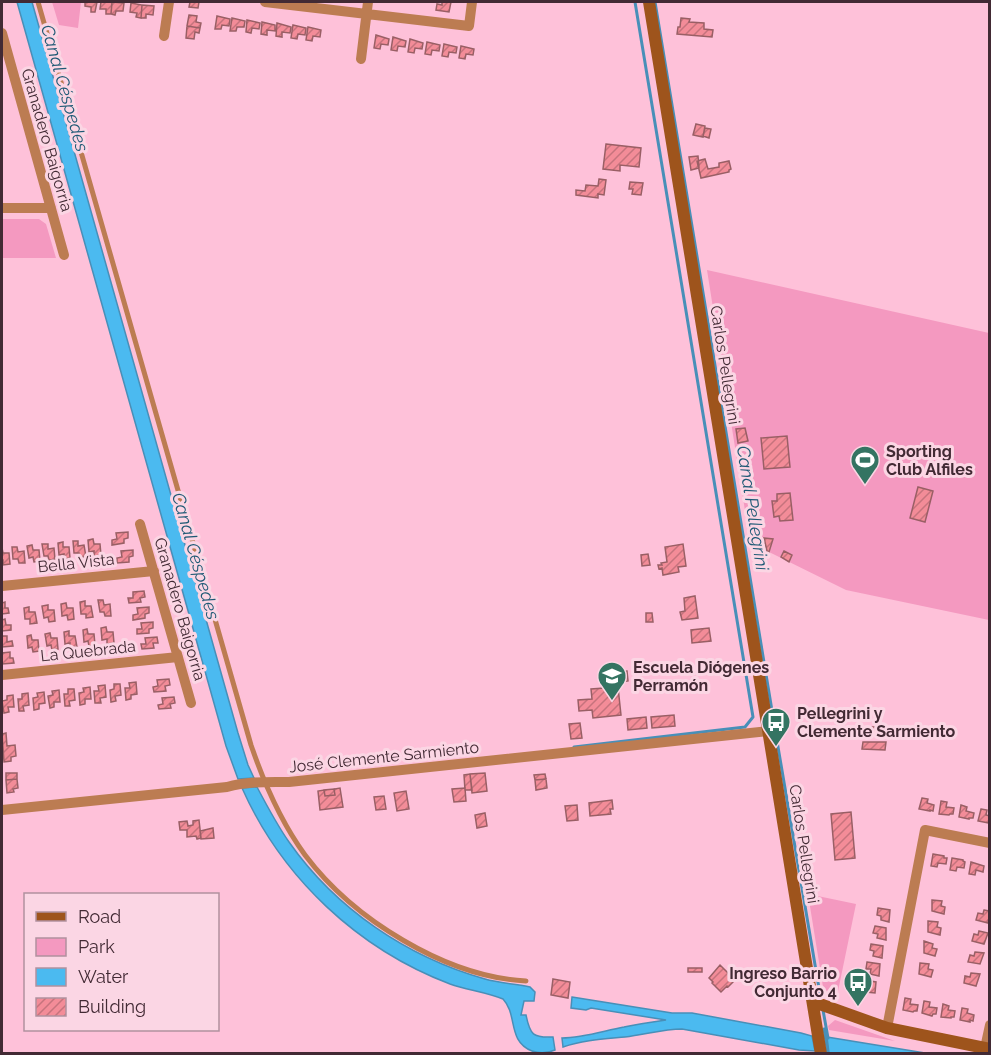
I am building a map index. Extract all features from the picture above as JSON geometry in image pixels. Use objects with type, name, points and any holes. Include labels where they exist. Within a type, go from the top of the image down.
[{"type":"main road","name":"Carlos Pellegrini","points":[[649,2],[821,1053]]},
{"type":"main road","points":[[814,1002],[887,1028],[987,1048]]},
{"type":"street","points":[[165,36],[169,2]]},
{"type":"street","points":[[267,2],[469,26],[472,2]]},
{"type":"street","points":[[361,59],[368,2]]},
{"type":"street","name":"Granadero Baigorria","points":[[2,33],[7,68],[64,255]]},
{"type":"street","points":[[2,208],[51,208]]},
{"type":"street","name":"Granadero Baigorria","points":[[140,524],[191,703]]},
{"type":"street","name":"Bella Vista","points":[[2,586],[154,571]]},
{"type":"street","name":"La Quebrada","points":[[2,675],[178,657]]},
{"type":"street","name":"José Clemente Sarmiento","points":[[2,810],[769,731]]},
{"type":"street","points":[[887,1028],[925,830],[990,843]]},
{"type":"street","points":[[987,1048],[990,1025]]},
{"type":"lane","points":[[38,2],[260,782],[306,856],[348,900],[379,925],[409,944],[466,970],[496,978],[526,981]]},
{"type":"green space","points":[[52,2],[81,2],[78,28],[59,25]]},
{"type":"green space","points":[[2,219],[39,219],[46,224],[56,258],[2,258]]},
{"type":"green space","name":"Sporting Club Alfiles","points":[[707,270],[989,333],[989,620],[846,590],[767,551],[764,538],[749,536]]},
{"type":"green space","points":[[808,894],[856,904],[837,996],[828,993],[823,987]]},
{"type":"green space","points":[[835,1020],[895,1041],[829,1030],[828,1026]]},
{"type":"water","points":[[17,2],[32,2],[238,733],[254,778],[238,779],[226,746]]},
{"type":"water","points":[[257,787],[280,829],[308,866],[328,889],[375,927],[401,944],[456,970],[490,980],[530,987],[535,992],[534,1001],[524,1001],[521,1015],[526,1015],[529,1027],[534,1034],[541,1037],[553,1037],[555,1050],[538,1053],[524,1047],[516,1034],[508,1005],[503,999],[450,984],[416,969],[384,951],[326,907],[278,852],[259,821],[242,788]]},
{"type":"water","points":[[572,997],[672,1013],[692,1013],[801,1033],[812,1036],[815,1051],[682,1029],[586,1041],[563,1047],[562,1038],[585,1036],[666,1020],[591,1008],[586,1010],[571,1008]]},
{"type":"water","points":[[827,1037],[925,1053],[829,1053]]},
{"type":"building","points":[[85,2],[97,2],[95,12],[91,12],[91,7],[85,6]]},
{"type":"building","points":[[101,2],[112,2],[111,14],[106,14],[106,9],[100,9]]},
{"type":"building","points":[[112,2],[124,3],[123,11],[116,11],[115,15],[111,14]]},
{"type":"building","points":[[190,2],[199,2],[198,8],[189,7]]},
{"type":"building","points":[[442,2],[451,2],[449,12],[436,10],[437,4],[442,5]]},
{"type":"building","points":[[131,3],[142,5],[141,18],[136,17],[137,13],[130,12]]},
{"type":"building","points":[[142,5],[154,6],[153,15],[146,14],[146,18],[141,18]]},
{"type":"building","points":[[189,15],[197,16],[196,22],[201,23],[200,28],[187,26]]},
{"type":"building","points":[[217,16],[230,19],[229,26],[222,25],[221,29],[215,29]]},
{"type":"building","points":[[232,18],[245,21],[244,27],[237,27],[236,31],[230,31]]},
{"type":"building","points":[[681,18],[690,19],[689,22],[704,23],[704,29],[713,30],[712,37],[677,34]]},
{"type":"building","points":[[247,20],[260,23],[259,29],[252,28],[251,33],[246,32]]},
{"type":"building","points":[[262,22],[275,25],[275,31],[267,30],[267,35],[261,34]]},
{"type":"building","points":[[277,23],[291,27],[290,33],[282,32],[282,37],[276,36]]},
{"type":"building","points":[[293,25],[306,28],[305,35],[298,34],[297,39],[291,38]]},
{"type":"building","points":[[187,26],[200,28],[199,33],[195,32],[194,39],[186,38]]},
{"type":"building","points":[[308,27],[321,30],[320,37],[313,36],[312,41],[306,40]]},
{"type":"building","points":[[376,35],[389,39],[388,45],[381,44],[380,49],[374,48]]},
{"type":"building","points":[[393,37],[406,41],[405,47],[398,46],[397,51],[391,50]]},
{"type":"building","points":[[410,39],[423,43],[422,49],[415,48],[414,53],[408,52]]},
{"type":"building","points":[[427,42],[440,45],[439,51],[432,50],[431,55],[425,54]]},
{"type":"building","points":[[444,44],[457,47],[456,53],[449,52],[448,57],[442,56]]},
{"type":"building","points":[[461,46],[474,49],[473,55],[466,54],[465,59],[459,58]]},
{"type":"building","points":[[696,124],[705,126],[703,137],[693,135]]},
{"type":"building","points":[[705,128],[711,129],[709,138],[703,136]]},
{"type":"building","points":[[606,144],[641,148],[639,167],[620,165],[620,171],[603,169]]},
{"type":"building","points":[[698,156],[699,168],[691,170],[689,157]]},
{"type":"building","points":[[705,159],[708,169],[719,167],[719,163],[729,161],[731,169],[729,172],[701,178],[697,161]]},
{"type":"building","points":[[599,179],[606,180],[604,195],[598,194],[598,198],[576,195],[576,190],[585,191],[586,185],[598,186]]},
{"type":"building","points":[[630,182],[643,183],[641,195],[632,194],[633,189],[629,189]]},
{"type":"building","points":[[745,428],[748,441],[738,443],[736,429]]},
{"type":"building","points":[[787,436],[790,467],[764,469],[761,438]]},
{"type":"building","points":[[918,487],[933,491],[925,522],[910,518]]},
{"type":"building","points":[[790,493],[793,520],[780,521],[779,516],[774,517],[772,501],[777,501],[777,494]]},
{"type":"building","points":[[128,532],[128,538],[124,539],[124,543],[112,545],[112,540],[117,539],[116,533]]},
{"type":"building","points":[[764,538],[773,539],[769,552],[767,551]]},
{"type":"building","points":[[93,539],[94,544],[100,544],[101,555],[94,556],[94,551],[89,552],[88,540]]},
{"type":"building","points":[[73,541],[78,541],[78,546],[84,545],[86,557],[79,557],[79,553],[74,553]]},
{"type":"building","points":[[63,542],[63,547],[69,547],[70,558],[64,559],[64,554],[59,555],[58,543]]},
{"type":"building","points":[[42,544],[48,544],[48,549],[54,548],[55,560],[49,560],[48,556],[44,556]]},
{"type":"building","points":[[683,544],[686,566],[678,567],[679,572],[663,575],[662,568],[659,569],[658,565],[667,562],[665,547]]},
{"type":"building","points":[[32,545],[33,550],[39,550],[40,561],[34,562],[33,557],[29,558],[27,546]]},
{"type":"building","points":[[12,547],[17,547],[18,552],[24,551],[25,563],[19,563],[18,559],[13,559]]},
{"type":"building","points":[[2,548],[3,553],[9,553],[10,564],[3,565]]},
{"type":"building","points":[[133,550],[133,556],[129,557],[129,562],[117,563],[117,558],[122,557],[121,551]]},
{"type":"building","points":[[784,551],[792,555],[789,562],[781,557]]},
{"type":"building","points":[[648,554],[650,565],[642,566],[641,555]]},
{"type":"building","points":[[144,591],[145,597],[140,598],[141,602],[129,603],[128,598],[133,598],[133,592]]},
{"type":"building","points":[[695,596],[698,618],[682,620],[680,612],[685,611],[684,598]]},
{"type":"building","points":[[98,600],[103,600],[104,605],[110,604],[111,616],[105,616],[104,612],[100,612]]},
{"type":"building","points":[[85,601],[85,606],[91,606],[93,617],[86,618],[86,614],[81,614],[80,602]]},
{"type":"building","points":[[5,602],[5,608],[8,608],[9,613],[2,614],[2,603]]},
{"type":"building","points":[[66,603],[67,608],[73,608],[74,619],[68,620],[67,615],[62,616],[61,604]]},
{"type":"building","points":[[48,605],[48,610],[54,610],[55,621],[49,622],[48,617],[44,618],[42,606]]},
{"type":"building","points":[[29,607],[29,612],[35,612],[37,623],[30,624],[30,619],[25,619],[24,608]]},
{"type":"building","points":[[149,607],[149,613],[145,614],[145,618],[133,620],[133,615],[138,614],[137,608]]},
{"type":"building","points":[[646,613],[652,613],[653,622],[646,622]]},
{"type":"building","points":[[5,619],[6,625],[11,625],[11,630],[2,631],[2,620]]},
{"type":"building","points":[[153,622],[153,628],[149,629],[149,633],[137,634],[137,629],[142,629],[141,623]]},
{"type":"building","points":[[106,627],[107,632],[113,632],[114,643],[107,644],[107,639],[102,640],[101,628]]},
{"type":"building","points":[[709,628],[711,641],[692,643],[691,630]]},
{"type":"building","points":[[87,629],[88,634],[94,634],[95,645],[89,646],[88,641],[84,642],[83,630]]},
{"type":"building","points":[[69,631],[69,636],[75,636],[77,647],[70,648],[70,643],[65,644],[64,632]]},
{"type":"building","points":[[50,633],[51,638],[57,638],[58,649],[52,650],[51,645],[47,646],[45,634]]},
{"type":"building","points":[[31,635],[32,640],[38,640],[39,651],[33,652],[32,647],[28,648],[27,636]]},
{"type":"building","points":[[2,636],[7,636],[7,642],[12,641],[13,646],[2,647]]},
{"type":"building","points":[[157,637],[158,643],[153,643],[154,648],[142,649],[141,644],[146,644],[145,638]]},
{"type":"building","points":[[10,652],[10,658],[13,658],[14,663],[2,664],[2,653]]},
{"type":"building","points":[[627,671],[628,681],[616,683],[614,672]]},
{"type":"building","points":[[169,679],[170,685],[165,686],[166,691],[154,692],[153,687],[158,686],[157,680]]},
{"type":"building","points":[[136,682],[137,694],[131,695],[131,699],[126,700],[125,688],[130,688],[129,683]]},
{"type":"building","points":[[114,684],[120,684],[121,695],[115,696],[116,701],[111,702],[110,690],[114,689]]},
{"type":"building","points":[[105,685],[106,697],[100,698],[101,703],[95,703],[94,691],[99,691],[98,686]]},
{"type":"building","points":[[90,687],[91,699],[85,699],[85,704],[80,705],[79,693],[84,692],[83,688]]},
{"type":"building","points":[[618,687],[621,715],[593,718],[592,710],[579,711],[578,700],[592,699],[591,689]]},
{"type":"building","points":[[68,689],[74,689],[75,700],[69,701],[70,706],[65,706],[64,694],[68,694]]},
{"type":"building","points":[[59,690],[60,702],[54,702],[54,707],[50,708],[48,696],[53,695],[52,691]]},
{"type":"building","points":[[44,692],[45,703],[39,704],[39,709],[34,710],[33,698],[38,697],[37,693]]},
{"type":"building","points":[[28,693],[29,705],[23,706],[24,711],[19,711],[18,699],[22,699],[22,694]]},
{"type":"building","points":[[13,695],[14,707],[8,707],[9,712],[4,713],[2,701],[7,700],[7,696]]},
{"type":"building","points":[[174,697],[175,703],[170,704],[171,708],[159,709],[158,705],[163,704],[162,698]]},
{"type":"building","points":[[674,715],[675,726],[652,728],[651,717]]},
{"type":"building","points":[[646,717],[647,728],[628,730],[627,719]]},
{"type":"building","points":[[580,723],[582,738],[571,739],[569,724]]},
{"type":"building","points":[[864,727],[880,727],[880,734],[863,734]]},
{"type":"building","points":[[6,733],[7,746],[15,745],[16,756],[11,757],[11,761],[4,762],[2,734]]},
{"type":"building","points":[[863,742],[886,742],[885,750],[862,749]]},
{"type":"building","points":[[6,773],[17,773],[17,779],[6,780]]},
{"type":"building","points":[[485,773],[487,791],[472,793],[470,774]]},
{"type":"building","points":[[470,774],[472,790],[465,790],[464,775]]},
{"type":"building","points":[[545,774],[546,779],[535,780],[534,775]]},
{"type":"building","points":[[17,779],[18,788],[13,789],[14,792],[7,793],[6,780]]},
{"type":"building","points":[[546,779],[547,788],[536,790],[535,780]]},
{"type":"building","points":[[340,788],[343,807],[320,810],[318,791],[324,790],[325,796],[335,795],[334,789]]},
{"type":"building","points":[[465,788],[466,801],[454,802],[452,789]]},
{"type":"building","points":[[334,789],[335,795],[325,796],[324,790]]},
{"type":"building","points":[[406,791],[409,809],[397,811],[394,793]]},
{"type":"building","points":[[384,796],[386,809],[376,810],[374,797]]},
{"type":"building","points":[[922,798],[928,799],[927,803],[934,805],[933,811],[919,809]]},
{"type":"building","points":[[612,800],[611,814],[590,816],[589,803]]},
{"type":"building","points":[[941,801],[947,802],[946,807],[954,808],[953,814],[939,814]]},
{"type":"building","points":[[577,805],[578,820],[567,821],[565,806]]},
{"type":"building","points":[[961,805],[967,807],[966,811],[974,813],[973,818],[959,817]]},
{"type":"building","points":[[981,809],[987,810],[986,815],[990,816],[989,823],[978,821]]},
{"type":"building","points":[[851,812],[855,858],[835,860],[831,814]]},
{"type":"building","points":[[485,813],[487,826],[477,828],[475,815]]},
{"type":"building","points":[[199,820],[201,838],[187,837],[187,830],[180,830],[179,822],[187,821],[188,826],[193,825],[193,821]]},
{"type":"building","points":[[213,828],[214,838],[201,839],[200,831]]},
{"type":"building","points":[[933,854],[947,858],[946,864],[938,863],[937,867],[931,866]]},
{"type":"building","points":[[952,858],[963,860],[964,868],[957,867],[956,871],[950,870]]},
{"type":"building","points":[[971,862],[984,866],[983,872],[976,870],[975,875],[969,874]]},
{"type":"building","points":[[932,900],[942,901],[941,906],[945,907],[944,914],[932,911]]},
{"type":"building","points":[[878,908],[890,910],[889,922],[881,920],[881,916],[877,915]]},
{"type":"building","points":[[984,910],[990,911],[988,923],[976,920],[978,913],[983,914]]},
{"type":"building","points":[[928,921],[938,922],[937,927],[941,928],[940,935],[928,932]]},
{"type":"building","points":[[875,926],[886,928],[886,940],[877,938],[878,934],[873,933]]},
{"type":"building","points":[[979,931],[988,933],[984,944],[972,941],[974,934],[978,935]]},
{"type":"building","points":[[924,941],[933,944],[932,948],[937,949],[935,956],[924,953]]},
{"type":"building","points":[[871,944],[883,946],[882,958],[873,956],[874,951],[870,950]]},
{"type":"building","points":[[975,952],[984,953],[980,964],[968,962],[970,955],[974,956]]},
{"type":"building","points":[[867,962],[880,964],[879,976],[870,974],[871,969],[866,969]]},
{"type":"building","points":[[920,963],[929,964],[928,969],[933,970],[931,977],[919,974]]},
{"type":"building","points":[[720,965],[731,976],[729,978],[733,982],[721,992],[709,978]]},
{"type":"building","points":[[688,968],[702,968],[702,972],[688,972]]},
{"type":"building","points":[[971,973],[980,974],[976,986],[964,983],[965,976],[970,977]]},
{"type":"building","points":[[553,979],[570,982],[568,998],[551,995]]},
{"type":"building","points":[[864,980],[876,982],[875,993],[866,992],[867,987],[862,986]]},
{"type":"building","points":[[905,998],[911,999],[910,1004],[918,1005],[917,1011],[903,1010]]},
{"type":"building","points":[[924,1001],[930,1002],[929,1007],[937,1008],[936,1014],[932,1016],[922,1013]]},
{"type":"building","points":[[943,1004],[949,1006],[948,1010],[955,1011],[954,1017],[941,1017]]},
{"type":"building","points":[[962,1008],[968,1009],[967,1013],[974,1015],[973,1021],[960,1020]]},
{"type":"waterway","points":[[574,747],[745,727],[753,717],[635,2]]},
{"type":"waterway","name":"Canal Pellegrini","points":[[655,2],[821,1000]]},
{"type":"waterway","name":"Canal Pellegrini","points":[[823,1010],[828,1038]]},
{"type":"waterway","name":"Canal Pellegrini","points":[[824,1029],[828,1054]]},
{"type":"place","name":"Sporting Club Alfiles","points":[[865,486]]},
{"type":"place","name":"Escuela Diógenes Perramón","points":[[612,702]]},
{"type":"place","name":"Pellegrini y Clemente Sarmiento","points":[[776,748]]},
{"type":"place","name":"Ingreso Barrio Conjunto 4","points":[[858,1008]]},
{"type":"water label","name":"Canal Céspedes","points":[[65,88]]},
{"type":"water label","name":"Canal Céspedes","points":[[196,556]]}]
